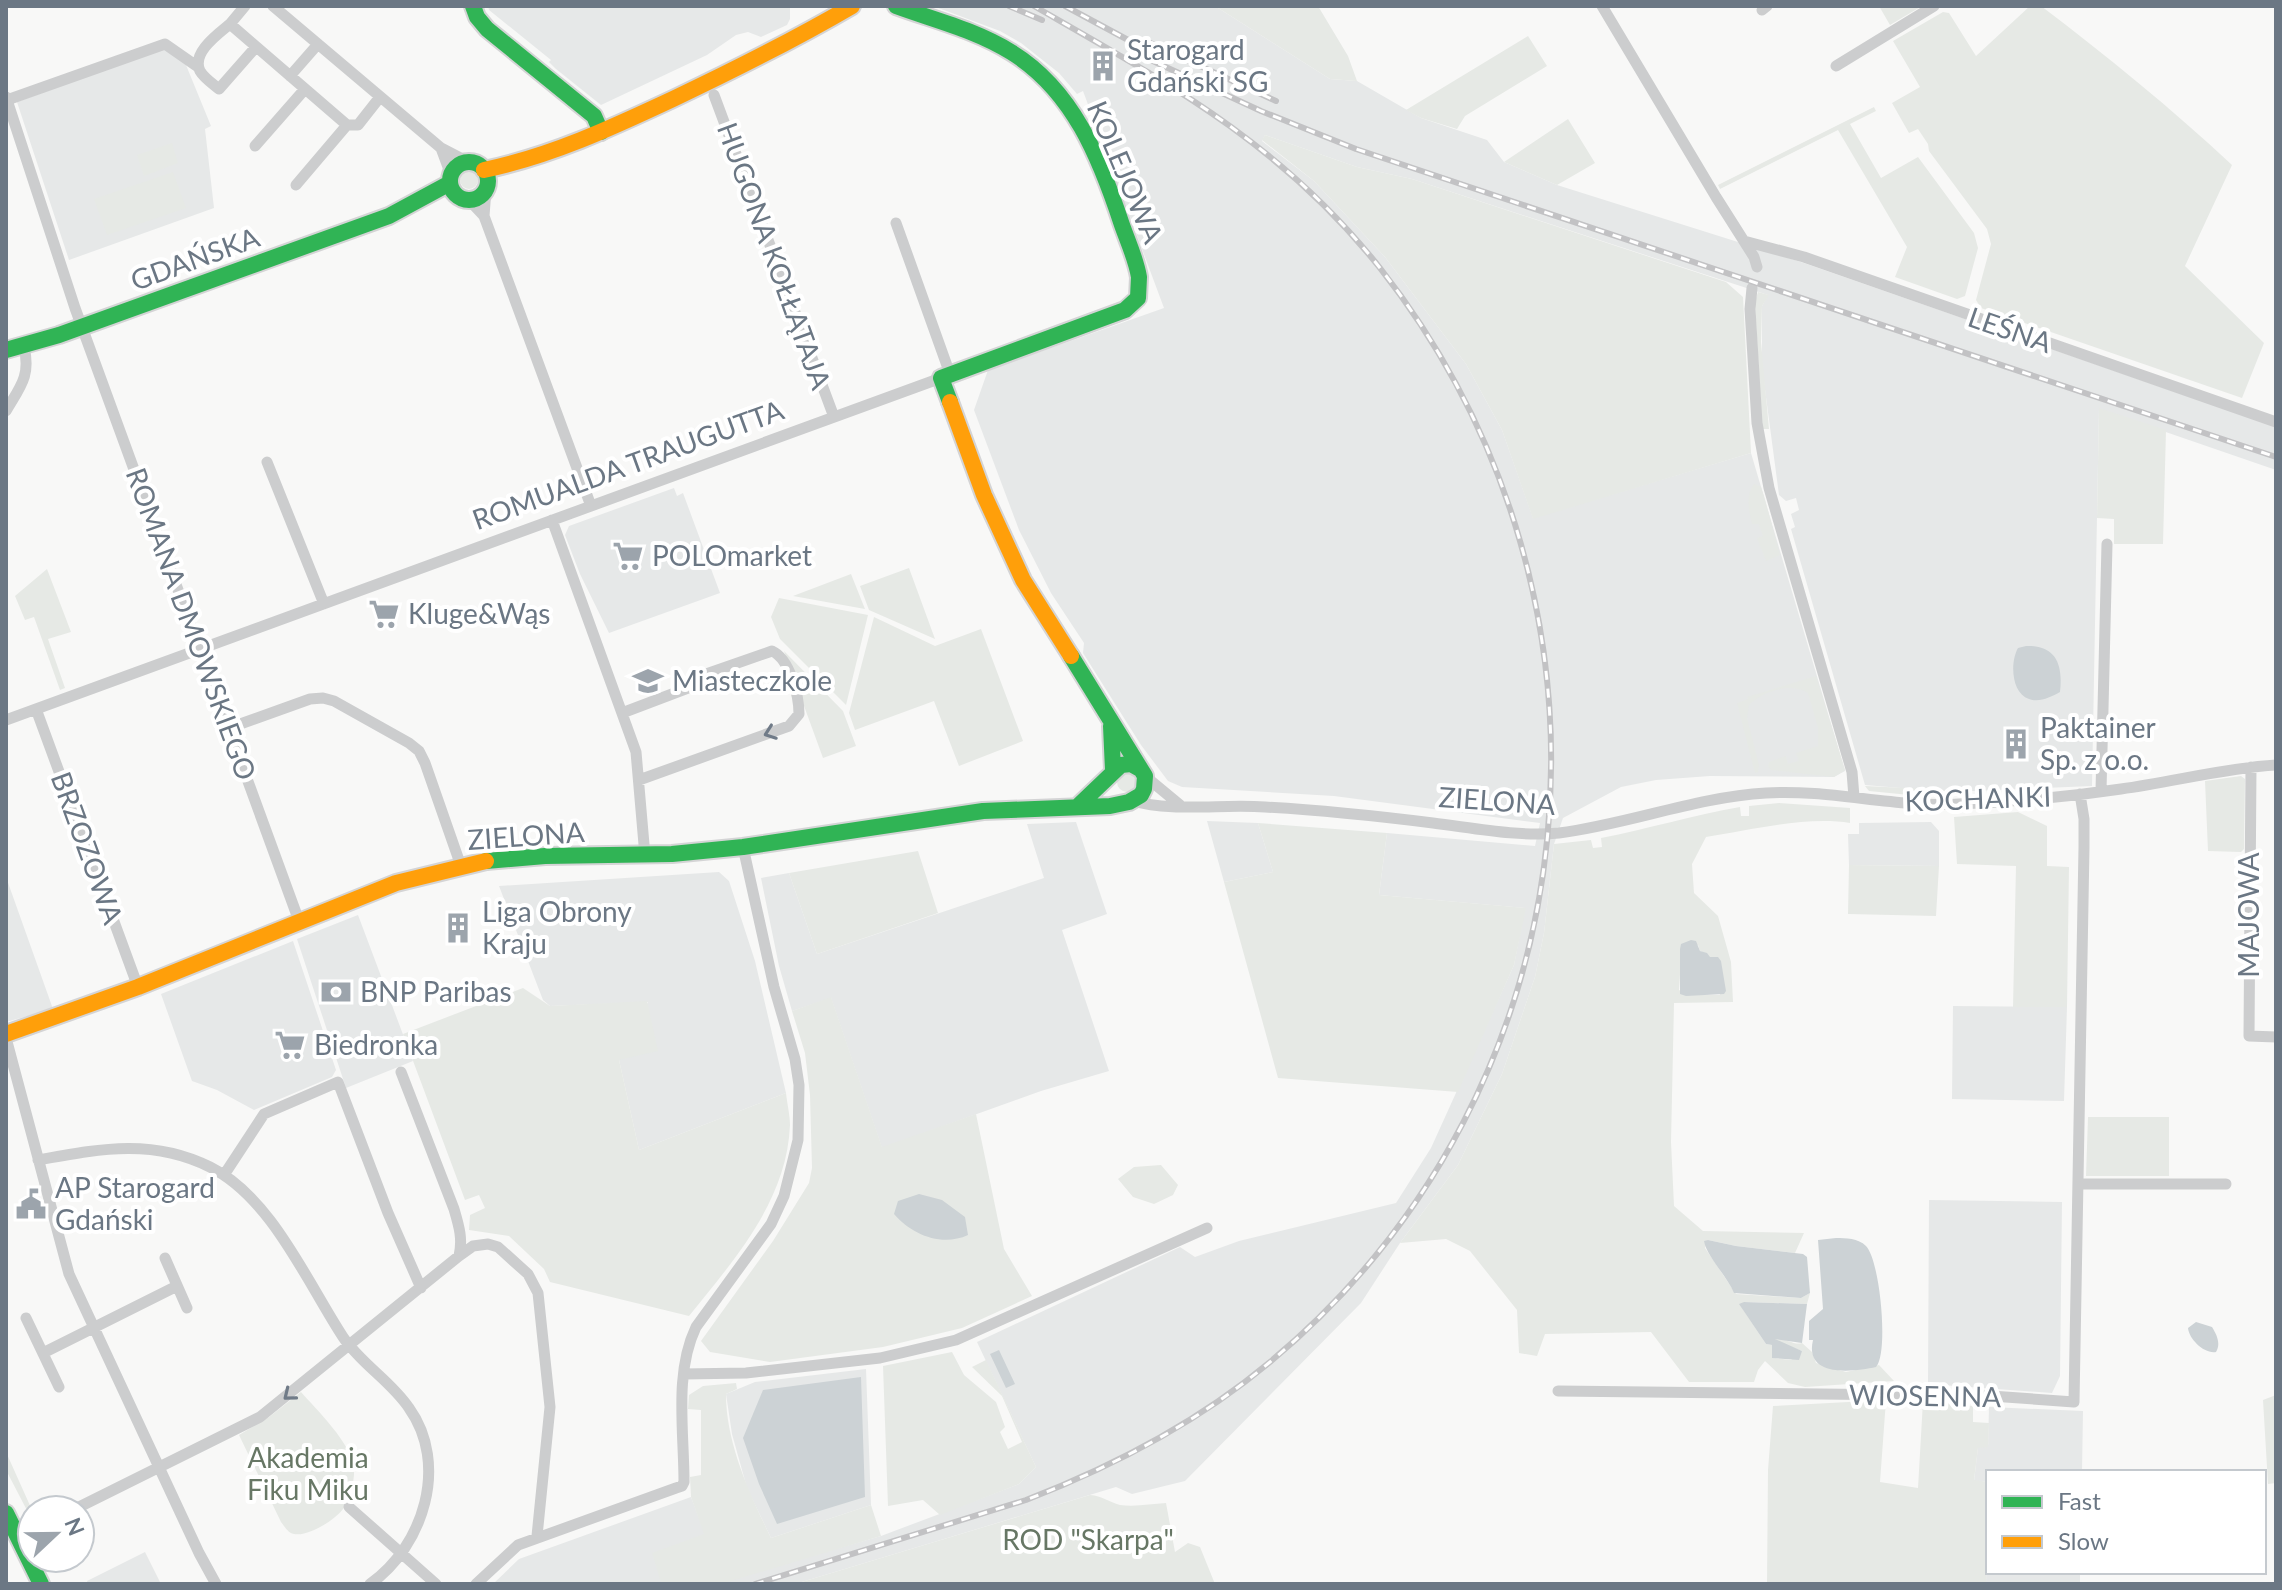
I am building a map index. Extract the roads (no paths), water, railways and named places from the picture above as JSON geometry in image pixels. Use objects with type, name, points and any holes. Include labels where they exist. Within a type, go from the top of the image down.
[{"type":"street","points":[[198,67],[200,54],[245,6]]},
{"type":"street","points":[[273,6],[441,148],[480,165],[486,181],[484,216],[591,506]]},
{"type":"street","points":[[473,6],[487,29],[594,116],[601,132]]},
{"type":"street","points":[[457,188],[478,197],[486,181],[510,175],[529,161],[601,132],[760,58],[852,6]]},
{"type":"street","name":"KOLEJOWA","points":[[896,6],[1009,51],[1048,80],[1064,97],[1083,127],[1138,271],[1142,287],[1140,297],[1125,310]]},
{"type":"street","points":[[1602,6],[1757,267]]},
{"type":"street","points":[[1836,66],[1934,6]]},
{"type":"street","points":[[230,24],[347,125],[358,125],[380,97]]},
{"type":"street","points":[[6,99],[165,44],[198,67],[219,89],[256,47]]},
{"type":"street","points":[[290,76],[318,44]]},
{"type":"street","points":[[255,146],[305,89]]},
{"type":"street","name":"HUGONA KOŁŁĄTAJA","points":[[714,95],[834,417]]},
{"type":"street","name":"ROMANA DMOWSKIEGO","points":[[6,99],[82,327],[299,921]]},
{"type":"street","points":[[296,185],[347,125]]},
{"type":"street","points":[[441,148],[457,188],[484,216]]},
{"type":"street","points":[[457,188],[457,166],[468,162]]},
{"type":"street","name":"GDAŃSKA","points":[[6,350],[82,327],[401,212],[457,188]]},
{"type":"street","points":[[896,223],[1002,538],[1023,580],[1142,773],[1145,786],[1141,795],[1129,801],[1114,797],[1108,787],[1111,726]]},
{"type":"street","name":"LEŚNA","points":[[1744,241],[1804,257],[2276,422]]},
{"type":"street","points":[[1752,288],[1750,309],[1757,423],[1769,488],[1852,772],[1854,797]]},
{"type":"street","name":"ROMUALDA TRAUGUTTA","points":[[6,720],[1125,310]]},
{"type":"street","points":[[6,411],[27,374],[24,347]]},
{"type":"street","points":[[267,462],[324,604]]},
{"type":"street","points":[[552,520],[636,752],[645,856]]},
{"type":"street","points":[[2101,791],[2107,544]]},
{"type":"street","points":[[622,713],[688,688],[689,680],[772,651],[783,660],[799,701],[799,714],[789,726],[639,780]]},
{"type":"street","points":[[229,728],[310,699],[323,698],[334,701],[409,743],[419,751],[425,763],[461,866]]},
{"type":"street","name":"BRZOZOWA","points":[[36,709],[136,983]]},
{"type":"street","points":[[1077,807],[1121,765],[1131,764],[1180,805]]},
{"type":"street","name":"KOCHANKI","points":[[1854,797],[1936,805],[2080,794],[2276,765]]},
{"type":"street","name":"MAJOWA","points":[[2251,767],[2249,1036],[2276,1037]]},
{"type":"street","name":"ZIELONA","points":[[6,1036],[396,883],[461,866],[520,857],[645,856],[743,847],[983,811],[1089,809],[1129,801],[1164,808],[1180,805],[1300,809],[1504,832],[1549,834],[1725,797],[1795,792],[1854,797]]},
{"type":"street","name":"WIOSENNA","points":[[1558,1391],[1991,1396],[2074,1402],[2085,838],[2080,794]]},
{"type":"street","points":[[476,1584],[518,1545],[682,1486],[684,1374],[688,1345],[696,1327],[771,1224],[784,1196],[798,1140],[799,1085],[795,1059],[774,987],[743,847]]},
{"type":"street","points":[[6,1036],[64,1259],[93,1328],[216,1584]]},
{"type":"street","points":[[401,1072],[457,1219],[462,1245],[459,1256]]},
{"type":"street","points":[[224,1175],[264,1114],[338,1082],[388,1213],[421,1288]]},
{"type":"street","points":[[38,1160],[142,1147],[178,1154],[224,1175],[248,1196],[276,1229],[350,1346],[408,1406],[425,1440],[429,1460],[427,1494],[421,1517],[402,1554],[370,1584]]},
{"type":"street","points":[[2078,1184],[2226,1184]]},
{"type":"street","points":[[684,1374],[746,1373],[887,1357],[956,1340],[1176,1239],[1207,1228]]},
{"type":"street","points":[[96,1499],[260,1417],[459,1256],[473,1246],[481,1245],[498,1247],[528,1274],[538,1293],[550,1407],[537,1536]]},
{"type":"street","points":[[165,1258],[187,1308]]},
{"type":"street","points":[[43,1353],[177,1286]]},
{"type":"street","points":[[26,1318],[59,1387]]},
{"type":"street","points":[[349,1507],[436,1584]]},
{"type":"street","points":[[6,1513],[23,1535],[41,1584]]},
{"type":"railway","points":[[1009,6],[1042,20]]},
{"type":"railway","points":[[755,1584],[1059,1487],[1184,1424],[1270,1362],[1380,1250],[1463,1122],[1519,983],[1547,838],[1548,689],[1520,542],[1464,400],[1380,268],[1342,224],[1303,186],[1263,151],[1177,90],[1034,6]]},
{"type":"railway","points":[[1065,6],[1156,55]]},
{"type":"railway","points":[[1148,42],[1276,101]]},
{"type":"railway","points":[[1142,56],[1261,111],[1356,149],[2276,457]]},
{"type":"place","name":"Starogard Gdański SG","points":[[1103,66]]},
{"type":"place","name":"POLOmarket","points":[[628,556]]},
{"type":"place","name":"Kluge&Wąs","points":[[384,614]]},
{"type":"place","name":"Miasteczkole","points":[[648,681]]},
{"type":"place","name":"Paktainer Sp. z o.o.","points":[[2016,744]]},
{"type":"place","name":"Liga Obrony Kraju","points":[[458,928]]},
{"type":"place","name":"BNP Paribas","points":[[336,992]]},
{"type":"place","name":"Biedronka","points":[[290,1045]]},
{"type":"place","name":"AP Starogard Gdański","points":[[31,1204]]},
{"type":"park label","name":"Akademia Fiku Miku","points":[[308,1474]]},
{"type":"park label","name":"ROD \"Skarpa\"","points":[[1088,1540]]}]
